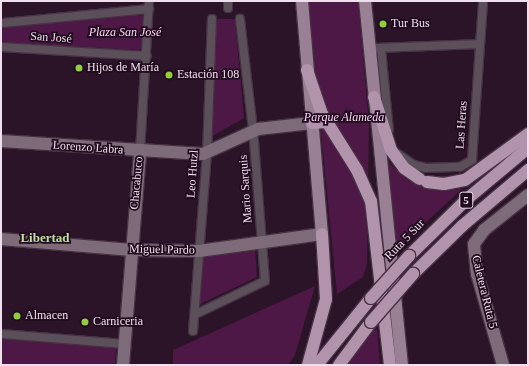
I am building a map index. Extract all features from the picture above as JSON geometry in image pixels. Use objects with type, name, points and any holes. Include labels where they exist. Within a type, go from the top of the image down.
[{"type":"highway","points":[[307,70],[326,122],[355,166],[371,201],[390,365]]},
{"type":"highway","points":[[374,97],[395,156],[404,168],[423,180],[444,184],[465,180],[528,134]]},
{"type":"highway","points":[[312,123],[326,122]]},
{"type":"highway","name":"Ruta 5 Sur","points":[[317,365],[371,298],[409,256],[467,199],[528,148]]},
{"type":"highway","name":"5","points":[[339,365],[371,322],[413,274],[462,226],[528,170]]},
{"type":"highway","points":[[308,365],[326,299],[322,234]]},
{"type":"main road","points":[[302,1],[322,234]]},
{"type":"main road","points":[[365,1],[375,48],[374,97],[402,365]]},
{"type":"main road","name":"Lorenzo Labra","points":[[1,141],[140,152],[207,154],[253,130],[312,123]]},
{"type":"main road","name":"Chacabuco","points":[[123,365],[140,152]]},
{"type":"main road","name":"Caletera Ruta 5","points":[[503,365],[477,274],[474,249],[480,234],[528,195]]},
{"type":"main road","name":"Miguel Pardo","points":[[1,239],[132,250],[199,251],[262,241],[322,234]]},
{"type":"street","name":"Las Heras","points":[[375,48],[390,136],[398,154],[414,165],[426,168],[460,168],[472,160],[483,1]]},
{"type":"street","name":"San José","points":[[3,23],[149,5]]},
{"type":"street","name":"Chacabuco","points":[[140,152],[149,5]]},
{"type":"street","name":"Leo Hutzl","points":[[193,331],[196,314],[199,251],[207,154],[212,19]]},
{"type":"street","name":"Mario Sarquis","points":[[196,314],[264,281],[253,130],[240,19]]},
{"type":"street","points":[[375,48],[480,44]]},
{"type":"street","name":"San José","points":[[1,47],[147,56]]},
{"type":"street","points":[[1,334],[124,344]]},
{"type":"green space","name":"Parque Alameda","points":[[308,1],[358,1],[369,125],[367,263],[363,277],[337,294]]},
{"type":"green space","name":"Plaza San José","points":[[142,15],[145,16],[141,49],[137,50],[1,42],[1,26]]},
{"type":"green space","points":[[216,19],[235,19],[244,118],[211,137]]},
{"type":"green space","points":[[389,163],[406,179],[424,188],[441,191],[462,189],[396,250]]},
{"type":"green space","points":[[255,248],[257,277],[200,304],[203,255]]},
{"type":"green space","points":[[315,286],[295,355],[288,365],[173,365],[173,350]]},
{"type":"green space","points":[[377,328],[380,365],[348,365],[364,341]]},
{"type":"green space","points":[[1,339],[116,347],[115,365],[1,365]]},
{"type":"place","name":"Tur Bus","points":[[383,24]]},
{"type":"place","name":"Hijos de María","points":[[79,68]]},
{"type":"place","name":"Estación 108","points":[[169,75]]},
{"type":"place","name":"Almacen","points":[[17,316]]},
{"type":"place","name":"Carniceria","points":[[85,322]]},
{"type":"district","name":"Libertad","points":[[45,238]]}]
